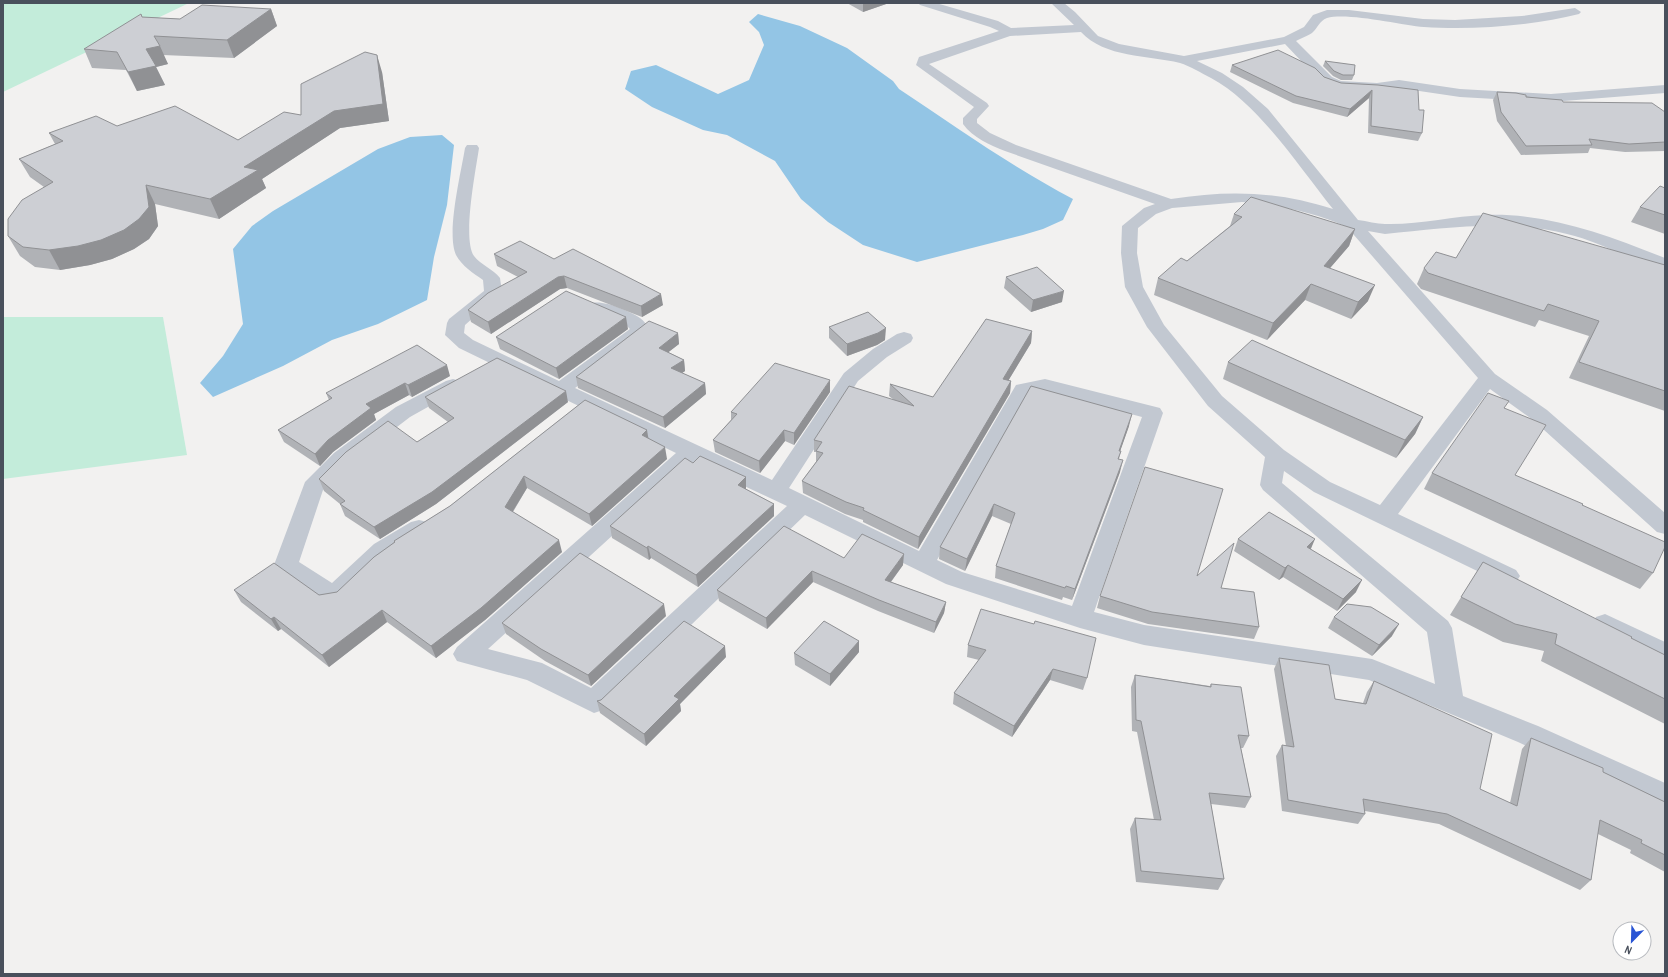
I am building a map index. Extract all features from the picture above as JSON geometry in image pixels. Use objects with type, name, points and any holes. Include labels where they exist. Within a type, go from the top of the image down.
[{"type":"street","points":[[924,3],[994,24],[1009,32]]},
{"type":"street","points":[[1056,3],[1070,14],[1094,39],[1115,47],[1161,57],[1184,60],[1288,40],[1308,30],[1317,18],[1327,14],[1349,14],[1423,23],[1454,24],[1522,20],[1575,12]]},
{"type":"street","points":[[1083,28],[1009,32],[924,60],[922,65],[982,106],[970,118],[970,124],[979,133],[998,143],[1100,180],[1146,194],[1169,204]]},
{"type":"street","points":[[1288,40],[1327,80],[1339,85],[1370,87],[1399,84],[1460,93],[1551,98],[1665,89]]},
{"type":"street","points":[[1184,60],[1217,76],[1238,90],[1263,112],[1354,224],[1488,378],[1540,415],[1665,526]]},
{"type":"street","points":[[472,148],[461,238],[464,253],[475,268],[491,278],[492,292],[456,323],[454,335],[486,359],[585,401],[776,491],[954,578],[1080,618],[1144,635],[1372,670],[1528,734],[1665,798]]},
{"type":"street","points":[[1525,585],[1385,515],[1322,486],[1276,455],[1215,401],[1156,327],[1134,287],[1129,253],[1130,226],[1150,211],[1169,204],[1234,197],[1267,199],[1326,212],[1354,224],[1385,229],[1486,220],[1528,222],[1569,229],[1597,237],[1665,264]]},
{"type":"street","points":[[561,390],[641,330],[634,322],[581,299]]},
{"type":"street","points":[[776,491],[852,377],[880,353],[904,338]]},
{"type":"street","points":[[433,519],[382,550],[333,596],[286,565],[313,487],[342,458],[403,412],[486,359]]},
{"type":"street","points":[[1385,515],[1488,378]]},
{"type":"street","points":[[923,564],[1023,389],[1045,385],[1153,413],[1080,618]]},
{"type":"street","points":[[567,416],[585,401]]},
{"type":"street","points":[[691,452],[466,654],[533,671],[594,702],[803,504]]},
{"type":"street","points":[[1276,455],[1271,485],[1439,628],[1451,702]]},
{"type":"street","points":[[1588,616],[1665,654]]},
{"type":"green space","points":[[3,3],[189,3],[3,92]]},
{"type":"green space","points":[[3,317],[163,317],[187,455],[3,479]]},
{"type":"water","points":[[758,14],[800,26],[847,48],[893,81],[899,89],[963,132],[1028,174],[1073,199],[1063,220],[1043,229],[1023,235],[917,262],[863,245],[828,222],[801,199],[775,161],[727,135],[703,130],[652,107],[625,89],[631,71],[656,65],[718,94],[749,80],[764,45],[759,32],[749,22]]},
{"type":"water","points":[[442,135],[454,145],[447,205],[434,257],[427,300],[378,324],[332,340],[283,366],[213,397],[200,383],[223,356],[243,324],[233,249],[252,226],[273,211],[378,149],[410,137]]},
{"type":"building","points":[[202,5],[271,9],[227,40],[154,36],[160,46],[146,49],[156,66],[128,72],[117,52],[84,49],[141,14],[142,17],[180,19]]},
{"type":"building","points":[[1278,50],[1315,68],[1324,77],[1341,83],[1378,85],[1418,90],[1419,110],[1424,110],[1422,133],[1371,126],[1372,90],[1350,109],[1296,96],[1232,65]]},
{"type":"building","points":[[365,52],[377,55],[383,104],[334,111],[244,167],[258,170],[210,199],[146,185],[149,207],[139,219],[124,230],[101,240],[78,246],[49,250],[23,247],[8,236],[8,219],[22,200],[53,182],[19,159],[63,141],[49,133],[96,116],[117,126],[175,106],[238,140],[284,112],[301,115],[301,84]]},
{"type":"building","points":[[1325,61],[1355,65],[1354,75],[1343,75],[1334,71]]},
{"type":"building","points":[[1497,92],[1516,93],[1526,95],[1526,97],[1562,100],[1563,102],[1652,103],[1665,112],[1665,142],[1629,144],[1589,139],[1592,145],[1526,146],[1501,112]]},
{"type":"building","points":[[1660,186],[1665,188],[1665,215],[1640,207]]},
{"type":"building","points":[[1251,197],[1355,229],[1324,266],[1375,285],[1358,302],[1311,284],[1273,323],[1158,278],[1181,258],[1187,261],[1242,217],[1234,214]]},
{"type":"building","points":[[1483,213],[1665,265],[1665,391],[1579,362],[1599,321],[1548,304],[1544,311],[1428,273],[1424,268],[1436,252],[1456,258]]},
{"type":"building","points":[[520,241],[554,259],[573,249],[661,294],[641,306],[564,276],[558,277],[488,322],[468,310],[488,293],[527,272],[494,254]]},
{"type":"building","points":[[1037,267],[1064,291],[1033,300],[1006,277]]},
{"type":"building","points":[[566,291],[626,317],[556,368],[496,337]]},
{"type":"building","points":[[868,312],[886,328],[878,333],[847,344],[829,327]]},
{"type":"building","points":[[986,319],[1032,331],[1003,379],[1011,381],[919,537],[863,510],[864,508],[846,502],[802,481],[823,453],[816,451],[822,442],[814,440],[849,386],[914,406],[890,384],[933,397]]},
{"type":"building","points":[[649,321],[678,333],[659,348],[684,360],[671,368],[705,383],[663,417],[576,377]]},
{"type":"building","points":[[1252,340],[1423,417],[1405,440],[1228,362]]},
{"type":"building","points":[[417,345],[447,365],[408,385],[405,383],[366,404],[371,408],[328,440],[315,454],[278,430],[332,398],[326,393]]},
{"type":"building","points":[[497,358],[566,391],[432,492],[374,527],[340,504],[345,501],[319,479],[346,452],[388,421],[417,442],[454,418],[425,397]]},
{"type":"building","points":[[775,363],[830,380],[794,433],[784,430],[759,461],[713,440],[737,414],[731,412]]},
{"type":"building","points":[[1031,386],[1132,414],[1119,451],[1121,451],[1118,459],[1123,460],[1075,589],[1066,586],[1065,588],[996,566],[1015,513],[994,504],[967,559],[940,547]]},
{"type":"building","points":[[1488,393],[1509,401],[1504,408],[1546,425],[1515,475],[1583,504],[1582,505],[1665,542],[1665,547],[1653,573],[1432,473]]},
{"type":"building","points":[[585,400],[647,430],[642,435],[665,447],[589,514],[524,476],[505,507],[559,540],[481,608],[431,646],[382,610],[322,655],[274,617],[271,619],[234,590],[274,563],[319,595],[337,592],[374,557],[395,542],[394,541],[450,506]]},
{"type":"building","points":[[700,456],[746,477],[738,485],[774,504],[696,575],[648,546],[647,548],[610,526],[685,458],[693,463]]},
{"type":"building","points":[[1145,467],[1223,489],[1197,576],[1234,543],[1221,588],[1254,592],[1259,627],[1152,612],[1100,596]]},
{"type":"building","points":[[1269,512],[1315,539],[1307,547],[1362,580],[1343,599],[1288,565],[1285,568],[1238,539]]},
{"type":"building","points":[[784,526],[844,558],[862,534],[904,554],[885,580],[946,602],[936,622],[879,600],[812,571],[766,618],[717,590]]},
{"type":"building","points":[[580,553],[664,604],[588,675],[541,649],[502,623]]},
{"type":"building","points":[[1483,562],[1665,655],[1665,699],[1555,644],[1557,634],[1515,624],[1461,597]]},
{"type":"building","points":[[1347,604],[1371,607],[1399,624],[1379,645],[1334,617]]},
{"type":"building","points":[[981,609],[1034,624],[1035,621],[1096,638],[1087,678],[1053,669],[1014,726],[954,693],[986,650],[968,645]]},
{"type":"building","points":[[684,621],[725,646],[674,696],[679,699],[644,734],[597,701],[601,700]]},
{"type":"building","points":[[824,621],[859,641],[830,674],[794,653]]},
{"type":"building","points":[[1279,658],[1329,665],[1335,699],[1366,704],[1374,681],[1492,734],[1480,789],[1517,806],[1531,738],[1603,768],[1603,772],[1665,802],[1665,855],[1641,843],[1642,840],[1600,820],[1591,880],[1447,814],[1363,799],[1365,814],[1288,800],[1282,745],[1294,747]]},
{"type":"building","points":[[1135,675],[1211,687],[1211,684],[1241,687],[1249,736],[1238,735],[1251,797],[1209,793],[1224,879],[1141,871],[1135,818],[1161,820],[1141,721],[1136,720]]}]
